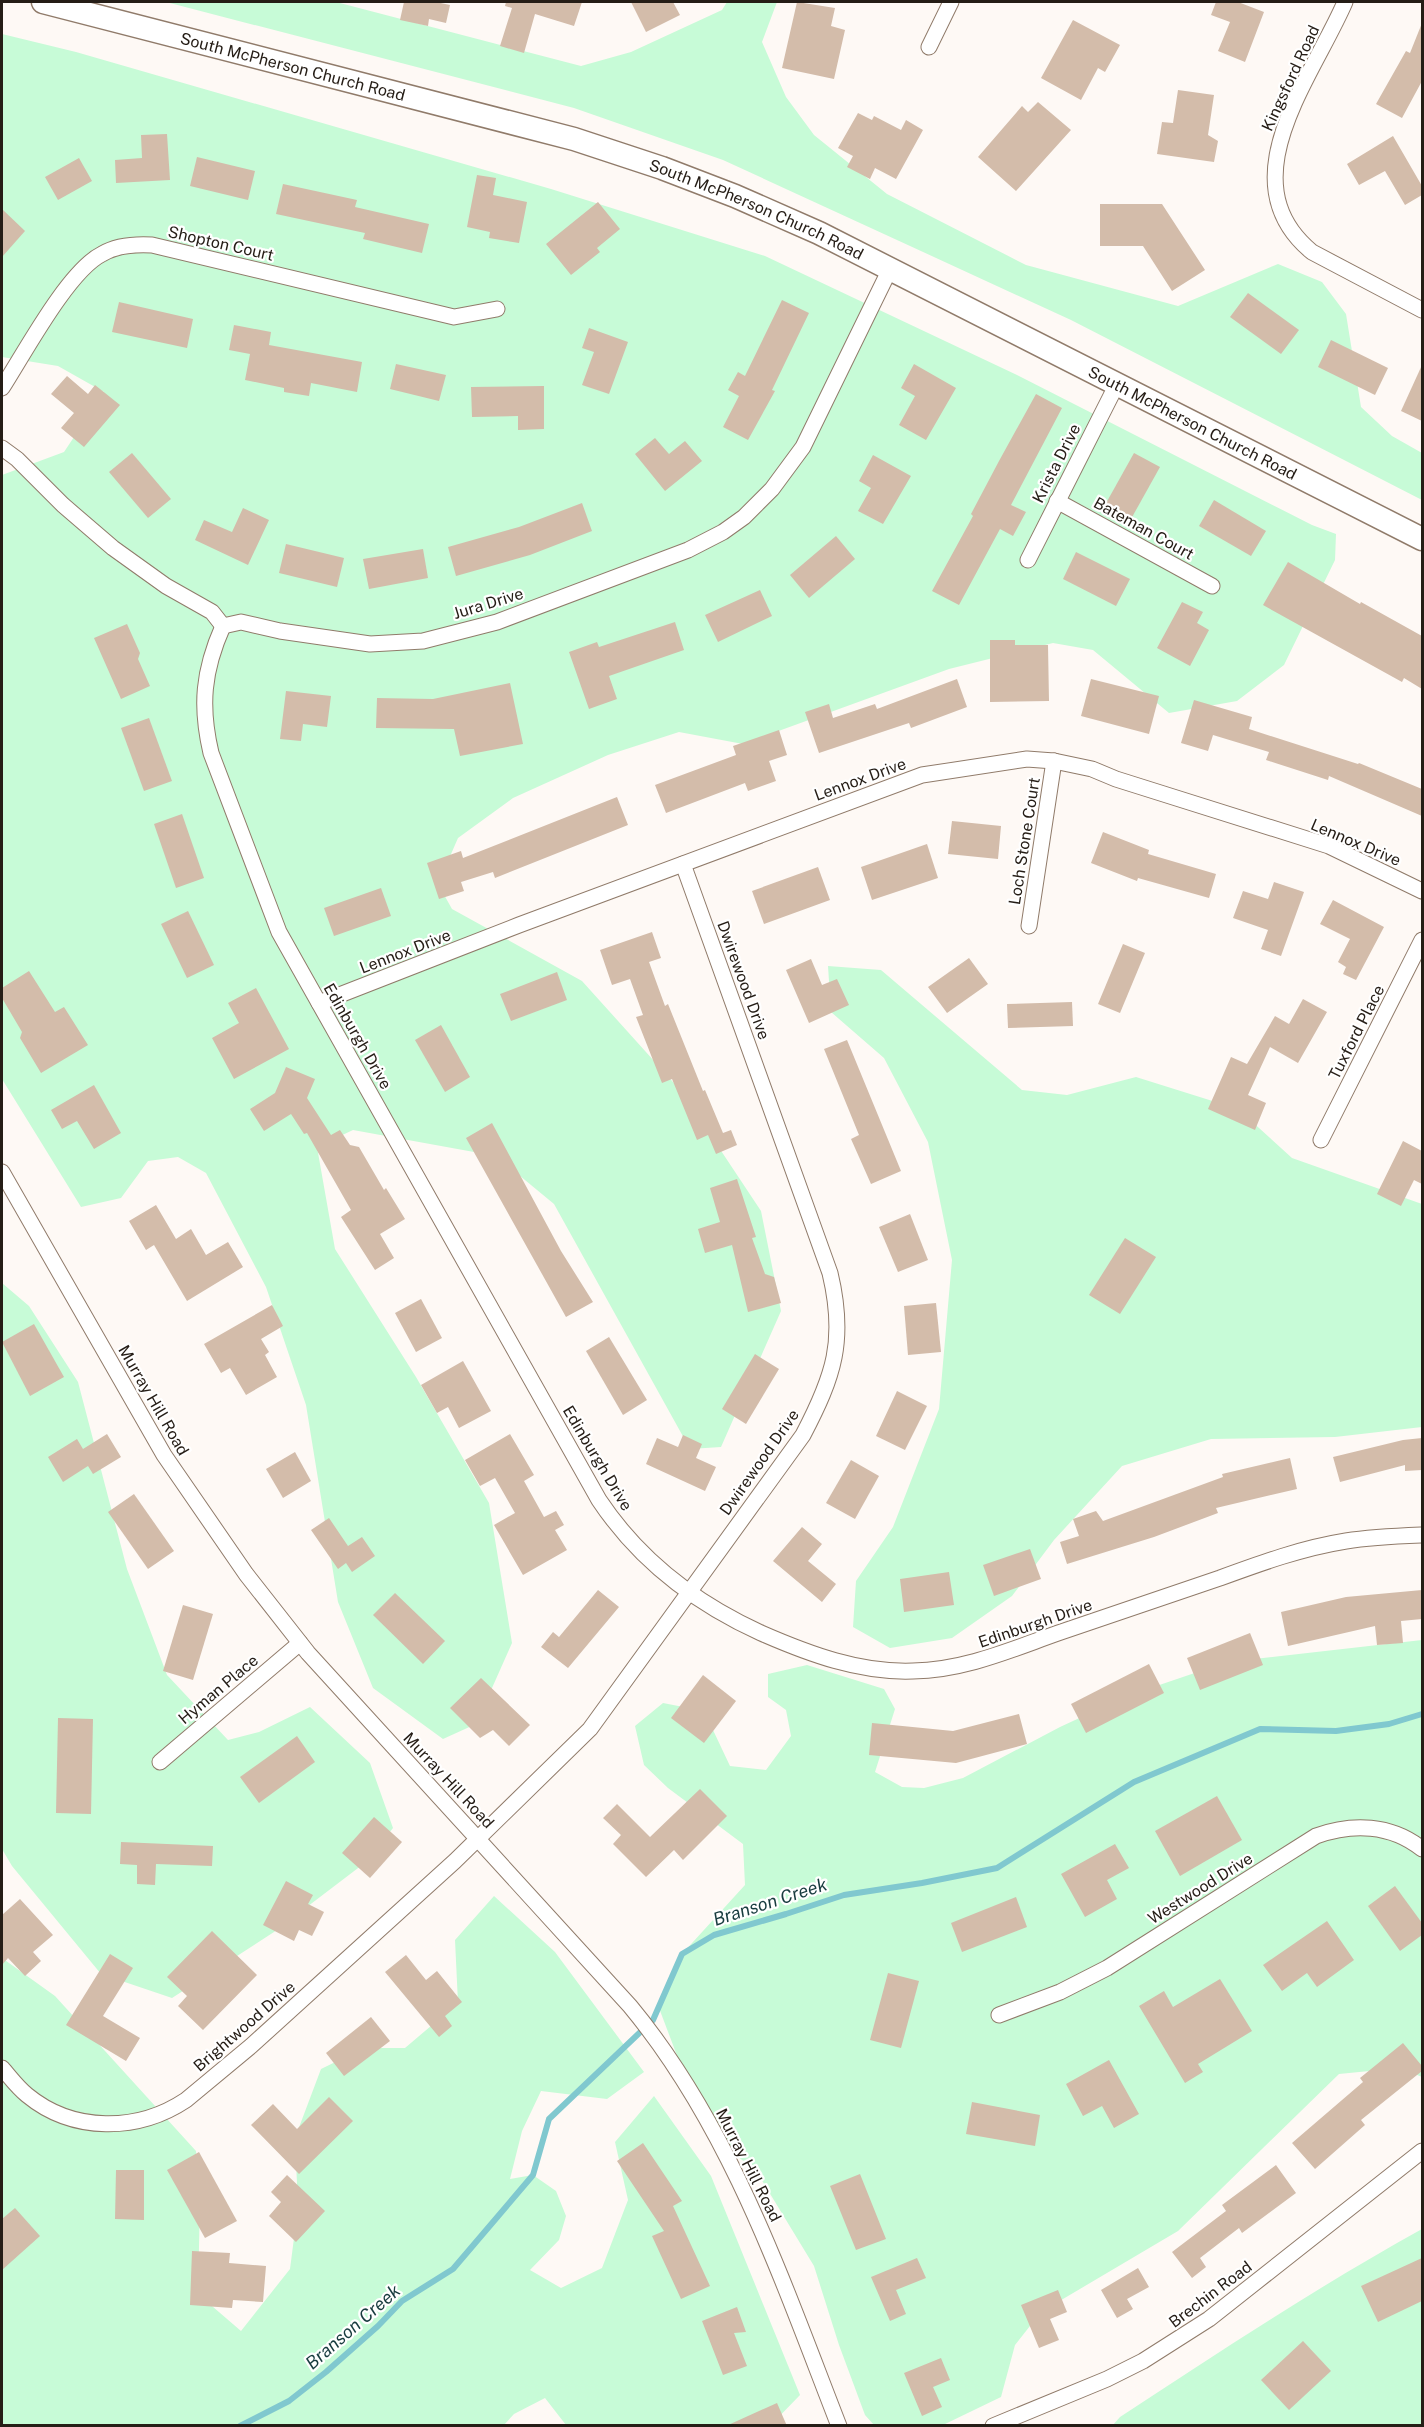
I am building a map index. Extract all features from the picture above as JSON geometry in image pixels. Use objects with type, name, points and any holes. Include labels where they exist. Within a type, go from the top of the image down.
[{"type":"main road","name":"South McPherson Church Road","points":[[44,2],[574,139],[662,168],[735,196],[819,233],[1422,539]]},
{"type":"street","points":[[928,47],[951,2]]},
{"type":"street","name":"Kingsford Road","points":[[1345,2],[1293,106],[1279,141],[1274,178],[1278,203],[1290,228],[1302,244],[1312,252],[1422,310]]},
{"type":"street","name":"Shopton Court","points":[[2,388],[72,280],[90,261],[101,254],[126,245],[152,245],[454,317],[497,309]]},
{"type":"street","name":"Jura Drive","points":[[223,626],[241,622],[279,631],[370,644],[423,641],[497,622],[688,550],[723,532],[744,517],[772,489],[803,447],[890,269]]},
{"type":"street","name":"Krista Drive","points":[[1028,560],[1117,384]]},
{"type":"street","points":[[2,448],[17,459],[63,505],[113,548],[166,586],[212,612],[223,626]]},
{"type":"street","name":"Bateman Court","points":[[1057,501],[1212,586]]},
{"type":"street","name":"Edinburgh Drive","points":[[223,626],[210,663],[205,689],[204,715],[211,753],[279,932],[599,1500],[613,1521],[639,1551],[689,1592],[738,1623],[823,1658],[861,1667],[914,1671],[953,1668],[991,1659],[1293,1552],[1344,1541],[1383,1536],[1422,1535]]},
{"type":"street","name":"Lennox Drive","points":[[319,1004],[682,864],[922,775],[1027,759],[1054,761],[1092,769],[1116,779],[1329,846],[1422,891]]},
{"type":"street","name":"Loch Stone Court","points":[[1029,926],[1054,761]]},
{"type":"street","name":"Dwirewood Drive","points":[[478,1838],[590,1729],[803,1435],[821,1401],[834,1364],[839,1324],[830,1273],[682,864]]},
{"type":"street","name":"Tuxford Place","points":[[1321,1140],[1422,940]]},
{"type":"street","name":"Murray Hill Road","points":[[2,1172],[164,1455],[239,1565],[300,1643],[655,2036],[684,2080],[723,2149],[758,2220],[839,2426]]},
{"type":"street","name":"Hyman Place","points":[[160,1762],[300,1643]]},
{"type":"street","name":"Westwood Drive","points":[[999,2015],[1060,1992],[1107,1968],[1316,1836],[1341,1828],[1367,1827],[1393,1832],[1422,1849]]},
{"type":"street","name":"Brightwood Drive","points":[[2,2068],[27,2095],[49,2110],[74,2120],[112,2124],[139,2121],[175,2107],[251,2046],[478,1838]]},
{"type":"street","name":"Brechin Road","points":[[993,2426],[1107,2379],[1177,2342],[1422,2151]]},
{"type":"green space","points":[[166,2],[336,2],[581,66],[631,52],[722,10],[727,2],[777,2],[762,42],[786,97],[814,135],[887,194],[1026,265],[1178,306],[1278,264],[1322,282],[1346,314],[1361,407],[1392,436],[1422,453],[1422,500],[1071,320],[723,160],[574,108]]},
{"type":"green space","points":[[2,34],[76,52],[551,189],[765,256],[1017,375],[1312,525],[1336,534],[1335,560],[1284,665],[1237,701],[1169,713],[1093,650],[1053,643],[949,669],[743,744],[679,732],[608,755],[513,798],[458,838],[438,884],[452,909],[582,981],[682,1092],[761,1211],[781,1311],[721,1447],[690,1449],[554,1204],[496,1156],[353,1130],[317,1147],[335,1249],[416,1377],[489,1503],[512,1643],[476,1724],[443,1739],[373,1688],[338,1602],[306,1405],[266,1287],[206,1173],[178,1157],[148,1161],[121,1198],[81,1207],[2,1079],[2,475],[64,452],[104,392],[58,366],[2,357]]},
{"type":"green space","points":[[828,966],[881,970],[1022,1090],[1067,1095],[1136,1077],[1238,1109],[1292,1158],[1422,1204],[1422,1427],[1335,1437],[1211,1439],[1122,1466],[1054,1540],[1012,1596],[952,1638],[890,1648],[853,1627],[856,1581],[893,1527],[939,1409],[952,1260],[928,1142],[884,1058],[831,1012]]},
{"type":"green space","points":[[2,1283],[29,1306],[78,1382],[127,1569],[167,1675],[228,1740],[259,1732],[310,1707],[370,1763],[393,1828],[366,1862],[274,1932],[172,1998],[101,1974],[12,1866],[2,1849]]},
{"type":"green space","points":[[1422,1640],[1422,2077],[1400,2068],[1339,2074],[1178,2231],[1041,2312],[1015,2345],[1001,2397],[943,2425],[874,2425],[865,2415],[839,2345],[814,2266],[755,2169],[725,2148],[701,2119],[659,2008],[682,1954],[745,1885],[743,1844],[668,1788],[644,1765],[635,1726],[663,1703],[704,1711],[730,1766],[766,1770],[791,1736],[786,1710],[768,1697],[768,1674],[807,1665],[884,1689],[895,1709],[875,1772],[902,1787],[924,1788],[963,1778],[1060,1727],[1127,1696],[1227,1662]]},
{"type":"green space","points":[[494,1896],[555,1952],[644,2072],[607,2099],[541,2091],[522,2131],[510,2179],[533,2175],[556,2191],[566,2216],[559,2240],[530,2270],[561,2288],[602,2268],[628,2200],[615,2142],[654,2096],[711,2176],[800,2395],[770,2426],[566,2425],[545,2398],[514,2414],[504,2425],[2,2425],[2,1958],[55,1996],[196,2151],[200,2200],[198,2294],[241,2331],[290,2269],[298,2207],[295,2138],[321,2069],[364,2048],[405,2048],[458,2003],[455,1940]]},
{"type":"green space","points":[[1422,2229],[1422,2425],[1112,2426],[1120,2417],[1270,2320],[1345,2273]]},
{"type":"building","points":[[404,2],[436,2],[450,5],[446,23],[429,19],[428,26],[400,20]]},
{"type":"building","points":[[506,2],[582,2],[574,26],[535,14],[524,53],[500,46],[512,8],[505,6]]},
{"type":"building","points":[[631,2],[673,2],[680,15],[646,32]]},
{"type":"building","points":[[797,2],[835,8],[831,26],[845,30],[834,79],[782,68]]},
{"type":"building","points":[[1216,2],[1238,2],[1264,12],[1245,62],[1218,51],[1230,22],[1211,15]]},
{"type":"building","points":[[1073,20],[1120,45],[1105,72],[1098,68],[1081,100],[1041,78]]},
{"type":"building","points":[[1422,23],[1422,81],[1402,118],[1376,104],[1406,51],[1410,53]]},
{"type":"building","points":[[1178,90],[1214,95],[1208,135],[1218,141],[1214,162],[1157,154],[1162,122],[1173,123]]},
{"type":"building","points":[[1038,102],[1071,130],[1016,191],[978,157],[1022,106],[1028,112]]},
{"type":"building","points":[[858,113],[872,120],[874,116],[901,130],[906,120],[923,130],[896,179],[875,168],[870,179],[847,167],[853,156],[838,148]]},
{"type":"building","points":[[167,134],[170,180],[116,183],[115,160],[142,158],[141,135]]},
{"type":"building","points":[[1393,136],[1422,186],[1422,195],[1405,205],[1385,171],[1359,185],[1347,164]]},
{"type":"building","points":[[197,157],[255,171],[248,200],[190,186]]},
{"type":"building","points":[[79,158],[92,181],[58,200],[45,177]]},
{"type":"building","points":[[477,175],[496,178],[493,195],[527,202],[519,243],[489,238],[490,232],[467,227]]},
{"type":"building","points":[[283,184],[357,200],[355,207],[429,224],[422,253],[363,239],[365,233],[276,214]]},
{"type":"building","points":[[598,202],[620,229],[597,248],[600,252],[571,275],[546,244]]},
{"type":"building","points":[[1100,204],[1162,204],[1205,270],[1172,291],[1143,246],[1100,246]]},
{"type":"building","points":[[2,209],[25,231],[2,257]]},
{"type":"building","points":[[1248,293],[1299,330],[1281,354],[1230,317]]},
{"type":"building","points":[[782,300],[809,313],[772,390],[775,391],[748,440],[723,427],[739,396],[728,390],[738,372],[745,376]]},
{"type":"building","points":[[119,302],[193,319],[187,348],[112,332]]},
{"type":"building","points":[[234,325],[271,332],[269,345],[362,362],[357,392],[311,383],[309,396],[284,392],[284,388],[245,380],[250,354],[229,350]]},
{"type":"building","points":[[589,328],[628,342],[609,394],[582,385],[594,352],[582,348]]},
{"type":"building","points":[[1331,340],[1388,368],[1375,395],[1318,367]]},
{"type":"building","points":[[396,364],[446,375],[439,401],[390,389]]},
{"type":"building","points":[[914,364],[956,388],[926,440],[899,425],[915,396],[901,388]]},
{"type":"building","points":[[1422,365],[1422,421],[1401,411]]},
{"type":"building","points":[[67,376],[88,394],[95,385],[120,405],[84,447],[61,428],[74,413],[51,394]]},
{"type":"building","points":[[544,386],[544,429],[518,430],[518,416],[472,417],[471,387]]},
{"type":"building","points":[[1036,394],[1062,408],[1011,505],[1026,512],[1013,536],[1000,529],[959,605],[932,591]]},
{"type":"building","points":[[655,438],[669,454],[685,441],[702,461],[665,491],[635,454]]},
{"type":"building","points":[[132,453],[171,499],[148,518],[109,472]]},
{"type":"building","points":[[1134,453],[1160,467],[1131,519],[1105,505]]},
{"type":"building","points":[[873,455],[911,476],[883,524],[858,511],[871,488],[859,481]]},
{"type":"building","points":[[1214,500],[1266,531],[1251,556],[1199,526]]},
{"type":"building","points":[[582,503],[592,531],[530,555],[456,576],[448,547],[519,527]]},
{"type":"building","points":[[243,508],[269,520],[248,565],[195,540],[204,520],[232,532]]},
{"type":"building","points":[[836,536],[855,559],[809,598],[790,575]]},
{"type":"building","points":[[286,544],[344,558],[337,587],[279,573]]},
{"type":"building","points":[[423,549],[428,578],[369,589],[363,559]]},
{"type":"building","points":[[1076,552],[1130,579],[1116,606],[1063,579]]},
{"type":"building","points":[[1288,562],[1360,604],[1361,602],[1422,636],[1422,689],[1404,678],[1402,682],[1263,605]]},
{"type":"building","points":[[760,590],[772,616],[718,642],[705,615]]},
{"type":"building","points":[[1182,602],[1203,612],[1197,623],[1209,630],[1190,666],[1157,648]]},
{"type":"building","points":[[675,622],[684,650],[609,676],[617,699],[589,709],[569,652],[597,642],[599,647]]},
{"type":"building","points":[[127,624],[140,653],[138,659],[150,686],[121,699],[94,638]]},
{"type":"building","points":[[990,640],[1015,640],[1015,645],[1048,645],[1049,701],[990,702]]},
{"type":"building","points":[[957,679],[967,707],[911,728],[909,723],[819,753],[805,712],[829,704],[833,718],[875,704],[877,709]]},
{"type":"building","points":[[1091,679],[1159,696],[1149,734],[1081,716]]},
{"type":"building","points":[[510,683],[523,744],[460,756],[454,729],[376,728],[377,698],[433,699]]},
{"type":"building","points":[[286,691],[331,696],[327,727],[303,724],[301,741],[280,739]]},
{"type":"building","points":[[1194,700],[1252,717],[1249,729],[1359,763],[1422,789],[1422,816],[1329,776],[1328,780],[1266,760],[1269,752],[1213,735],[1208,751],[1181,743]]},
{"type":"building","points":[[149,718],[172,781],[144,791],[121,728]]},
{"type":"building","points":[[779,730],[787,755],[769,761],[776,781],[748,791],[745,783],[666,813],[655,785],[736,755],[733,746]]},
{"type":"building","points":[[617,797],[628,825],[495,878],[493,872],[461,882],[464,891],[439,899],[427,863],[461,851],[463,858]]},
{"type":"building","points":[[182,814],[204,878],[176,888],[154,824]]},
{"type":"building","points":[[952,821],[1001,826],[998,859],[948,854]]},
{"type":"building","points":[[1103,832],[1149,850],[1148,854],[1216,874],[1209,898],[1138,878],[1137,881],[1091,863]]},
{"type":"building","points":[[927,844],[938,878],[872,900],[861,867]]},
{"type":"building","points":[[818,867],[830,900],[764,924],[752,891]]},
{"type":"building","points":[[1274,882],[1304,892],[1281,956],[1261,949],[1268,930],[1233,918],[1243,891],[1268,899]]},
{"type":"building","points":[[381,888],[391,916],[334,936],[324,908]]},
{"type":"building","points":[[1333,900],[1384,927],[1356,980],[1343,974],[1346,967],[1338,962],[1350,939],[1320,924]]},
{"type":"building","points":[[188,911],[214,965],[187,978],[161,924]]},
{"type":"building","points":[[652,932],[661,958],[649,962],[665,1006],[668,1004],[703,1091],[705,1090],[723,1133],[731,1130],[737,1145],[716,1154],[708,1135],[697,1140],[672,1079],[662,1083],[636,1017],[643,1015],[630,979],[612,985],[600,950]]},
{"type":"building","points":[[1123,944],[1145,953],[1120,1013],[1098,1004]]},
{"type":"building","points":[[969,958],[988,984],[947,1013],[928,987]]},
{"type":"building","points":[[811,959],[822,985],[837,979],[849,1005],[809,1023],[786,970]]},
{"type":"building","points":[[29,971],[55,1012],[64,1007],[88,1045],[41,1073],[20,1038],[22,1032],[2,998],[2,988]]},
{"type":"building","points":[[557,972],[567,1000],[511,1021],[500,994]]},
{"type":"building","points":[[256,988],[289,1049],[234,1079],[212,1038],[239,1023],[228,1003]]},
{"type":"building","points":[[1303,999],[1327,1012],[1298,1063],[1270,1047],[1248,1095],[1266,1103],[1255,1130],[1208,1109],[1231,1057],[1247,1064],[1275,1016],[1289,1024]]},
{"type":"building","points":[[1072,1002],[1073,1026],[1008,1028],[1007,1004]]},
{"type":"building","points":[[441,1025],[470,1077],[445,1092],[415,1040]]},
{"type":"building","points":[[847,1040],[901,1171],[871,1184],[851,1139],[859,1135],[824,1049]]},
{"type":"building","points":[[286,1067],[315,1079],[307,1098],[331,1135],[340,1130],[350,1145],[359,1147],[384,1190],[386,1188],[405,1219],[380,1234],[394,1258],[375,1270],[341,1217],[351,1210],[307,1133],[304,1134],[291,1114],[264,1131],[250,1109],[275,1093]]},
{"type":"building","points":[[94,1085],[121,1133],[94,1149],[77,1121],[62,1129],[51,1110]]},
{"type":"building","points":[[492,1123],[561,1251],[593,1302],[566,1317],[466,1138]]},
{"type":"building","points":[[1403,1141],[1422,1151],[1422,1184],[1414,1180],[1401,1206],[1377,1194]]},
{"type":"building","points":[[737,1179],[756,1237],[752,1238],[765,1274],[774,1277],[781,1303],[748,1312],[732,1245],[705,1253],[698,1229],[720,1222],[710,1188]]},
{"type":"building","points":[[156,1205],[176,1239],[191,1229],[206,1255],[228,1242],[243,1267],[187,1301],[154,1245],[146,1250],[129,1221]]},
{"type":"building","points":[[910,1214],[928,1260],[898,1272],[879,1227]]},
{"type":"building","points":[[1125,1238],[1156,1257],[1120,1314],[1089,1295]]},
{"type":"building","points":[[421,1299],[442,1338],[416,1352],[395,1313]]},
{"type":"building","points":[[936,1303],[941,1352],[908,1355],[904,1306]]},
{"type":"building","points":[[272,1305],[283,1326],[261,1339],[269,1352],[265,1355],[277,1377],[246,1395],[230,1368],[221,1373],[204,1344]]},
{"type":"building","points":[[34,1324],[64,1377],[30,1396],[2,1342]]},
{"type":"building","points":[[609,1337],[647,1400],[623,1415],[586,1351]]},
{"type":"building","points":[[755,1354],[779,1369],[746,1424],[722,1409]]},
{"type":"building","points":[[463,1361],[491,1411],[459,1428],[448,1407],[437,1413],[421,1385]]},
{"type":"building","points":[[897,1391],[927,1406],[905,1450],[876,1436]]},
{"type":"building","points":[[107,1434],[121,1457],[93,1474],[88,1466],[63,1482],[48,1457],[77,1439],[83,1449]]},
{"type":"building","points":[[510,1434],[534,1475],[524,1481],[544,1517],[556,1511],[564,1525],[555,1530],[567,1550],[523,1575],[494,1525],[515,1513],[495,1478],[480,1486],[465,1460]]},
{"type":"building","points":[[683,1435],[702,1444],[696,1458],[716,1467],[705,1491],[646,1464],[657,1438],[678,1447]]},
{"type":"building","points":[[1422,1438],[1422,1470],[1405,1471],[1405,1465],[1340,1482],[1333,1457],[1403,1440]]},
{"type":"building","points":[[295,1452],[311,1481],[283,1498],[266,1469]]},
{"type":"building","points":[[1290,1458],[1297,1489],[1216,1508],[1218,1513],[1154,1537],[1067,1564],[1060,1542],[1079,1536],[1073,1519],[1096,1511],[1103,1521],[1223,1477],[1222,1474]]},
{"type":"building","points":[[851,1460],[879,1476],[855,1519],[826,1503]]},
{"type":"building","points":[[134,1494],[174,1551],[148,1569],[108,1512]]},
{"type":"building","points":[[329,1518],[348,1546],[362,1537],[375,1556],[352,1572],[346,1563],[338,1569],[311,1530]]},
{"type":"building","points":[[802,1527],[822,1544],[808,1561],[836,1584],[822,1602],[773,1561]]},
{"type":"building","points":[[1030,1549],[1041,1579],[994,1596],[983,1565]]},
{"type":"building","points":[[949,1572],[954,1605],[904,1612],[900,1579]]},
{"type":"building","points":[[598,1590],[619,1607],[568,1668],[541,1647],[553,1632],[559,1637]]},
{"type":"building","points":[[1422,1590],[1422,1619],[1401,1621],[1403,1643],[1377,1645],[1375,1626],[1288,1646],[1281,1612],[1346,1597]]},
{"type":"building","points":[[395,1593],[445,1641],[423,1664],[373,1615]]},
{"type":"building","points":[[183,1605],[213,1614],[193,1680],[163,1671]]},
{"type":"building","points":[[1250,1633],[1263,1665],[1200,1690],[1187,1658]]},
{"type":"building","points":[[1149,1664],[1164,1693],[1086,1733],[1071,1704]]},
{"type":"building","points":[[703,1675],[736,1701],[704,1743],[671,1718]]},
{"type":"building","points":[[481,1678],[530,1725],[509,1746],[493,1730],[480,1738],[450,1708]]},
{"type":"building","points":[[1019,1714],[1027,1744],[956,1763],[869,1755],[872,1723],[953,1731]]},
{"type":"building","points":[[58,1718],[93,1719],[91,1814],[56,1813]]},
{"type":"building","points":[[297,1736],[315,1762],[259,1803],[240,1777]]},
{"type":"building","points":[[700,1789],[727,1816],[683,1860],[674,1850],[646,1877],[613,1844],[621,1835],[603,1818],[617,1804],[650,1837]]},
{"type":"building","points":[[1217,1796],[1242,1840],[1180,1876],[1155,1831]]},
{"type":"building","points":[[374,1817],[402,1842],[370,1878],[342,1853]]},
{"type":"building","points":[[121,1842],[213,1846],[212,1866],[156,1864],[155,1885],[137,1884],[137,1865],[120,1864]]},
{"type":"building","points":[[1115,1844],[1129,1868],[1107,1880],[1117,1899],[1085,1917],[1061,1874]]},
{"type":"building","points":[[286,1881],[313,1895],[308,1904],[324,1912],[312,1936],[299,1930],[294,1941],[263,1925]]},
{"type":"building","points":[[1395,1886],[1422,1923],[1422,1935],[1400,1951],[1368,1906]]},
{"type":"building","points":[[1016,1897],[1027,1927],[962,1952],[951,1923]]},
{"type":"building","points":[[20,1899],[53,1935],[33,1952],[41,1961],[25,1976],[8,1958],[2,1965],[2,1915]]},
{"type":"building","points":[[1327,1921],[1354,1960],[1317,1987],[1307,1973],[1282,1991],[1263,1965]]},
{"type":"building","points":[[212,1931],[257,1975],[203,2030],[178,2006],[187,1996],[167,1977]]},
{"type":"building","points":[[110,1954],[133,1968],[103,2016],[140,2038],[126,2061],[66,2025]]},
{"type":"building","points":[[406,1955],[426,1980],[437,1971],[462,2002],[445,2016],[452,2026],[439,2037],[385,1972]]},
{"type":"building","points":[[888,1973],[919,1981],[901,2048],[870,2040]]},
{"type":"building","points":[[1220,1979],[1252,2031],[1198,2064],[1203,2072],[1185,2083],[1139,2006],[1164,1991],[1173,2007]]},
{"type":"building","points":[[371,2017],[390,2041],[344,2076],[326,2053]]},
{"type":"building","points":[[1403,2043],[1422,2066],[1422,2071],[1361,2120],[1365,2125],[1315,2169],[1292,2143],[1363,2082],[1360,2078]]},
{"type":"building","points":[[1109,2060],[1139,2114],[1114,2128],[1102,2106],[1083,2116],[1066,2084]]},
{"type":"building","points":[[329,2097],[353,2121],[299,2174],[251,2125],[273,2104],[297,2129]]},
{"type":"building","points":[[972,2102],[1040,2115],[1035,2146],[966,2134]]},
{"type":"building","points":[[643,2143],[682,2201],[673,2206],[710,2286],[681,2299],[652,2236],[664,2231],[617,2161]]},
{"type":"building","points":[[199,2152],[237,2221],[205,2238],[167,2170]]},
{"type":"building","points":[[1276,2165],[1296,2193],[1242,2233],[1239,2228],[1200,2258],[1206,2267],[1192,2278],[1172,2252],[1226,2211],[1222,2205]]},
{"type":"building","points":[[116,2170],[144,2170],[144,2220],[115,2219]]},
{"type":"building","points":[[860,2174],[886,2239],[856,2250],[830,2186]]},
{"type":"building","points":[[287,2175],[325,2211],[296,2242],[269,2216],[281,2202],[271,2192]]},
{"type":"building","points":[[15,2208],[40,2236],[2,2270],[2,2219]]},
{"type":"building","points":[[192,2251],[230,2253],[229,2263],[266,2266],[263,2302],[233,2300],[232,2308],[190,2305]]},
{"type":"building","points":[[917,2258],[926,2278],[896,2290],[906,2314],[890,2321],[871,2277]]},
{"type":"building","points":[[1422,2258],[1422,2301],[1378,2322],[1361,2286]]},
{"type":"building","points":[[1138,2268],[1149,2287],[1127,2299],[1133,2309],[1117,2318],[1101,2290]]},
{"type":"building","points":[[1058,2290],[1067,2312],[1050,2319],[1059,2340],[1039,2348],[1021,2305]]},
{"type":"building","points":[[737,2307],[746,2332],[734,2333],[747,2366],[723,2375],[702,2321]]},
{"type":"building","points":[[1303,2341],[1331,2371],[1289,2410],[1261,2380]]},
{"type":"building","points":[[941,2358],[950,2380],[933,2387],[942,2407],[922,2416],[904,2373]]},
{"type":"building","points":[[777,2403],[787,2426],[726,2426]]},
{"type":"waterway","name":"Branson Creek","points":[[240,2426],[289,2401],[378,2326],[402,2301],[453,2269],[533,2175],[549,2119],[653,2020],[682,1954],[714,1935],[844,1895],[997,1868],[1134,1782],[1260,1729],[1336,1731],[1389,1724],[1422,1714]]}]
